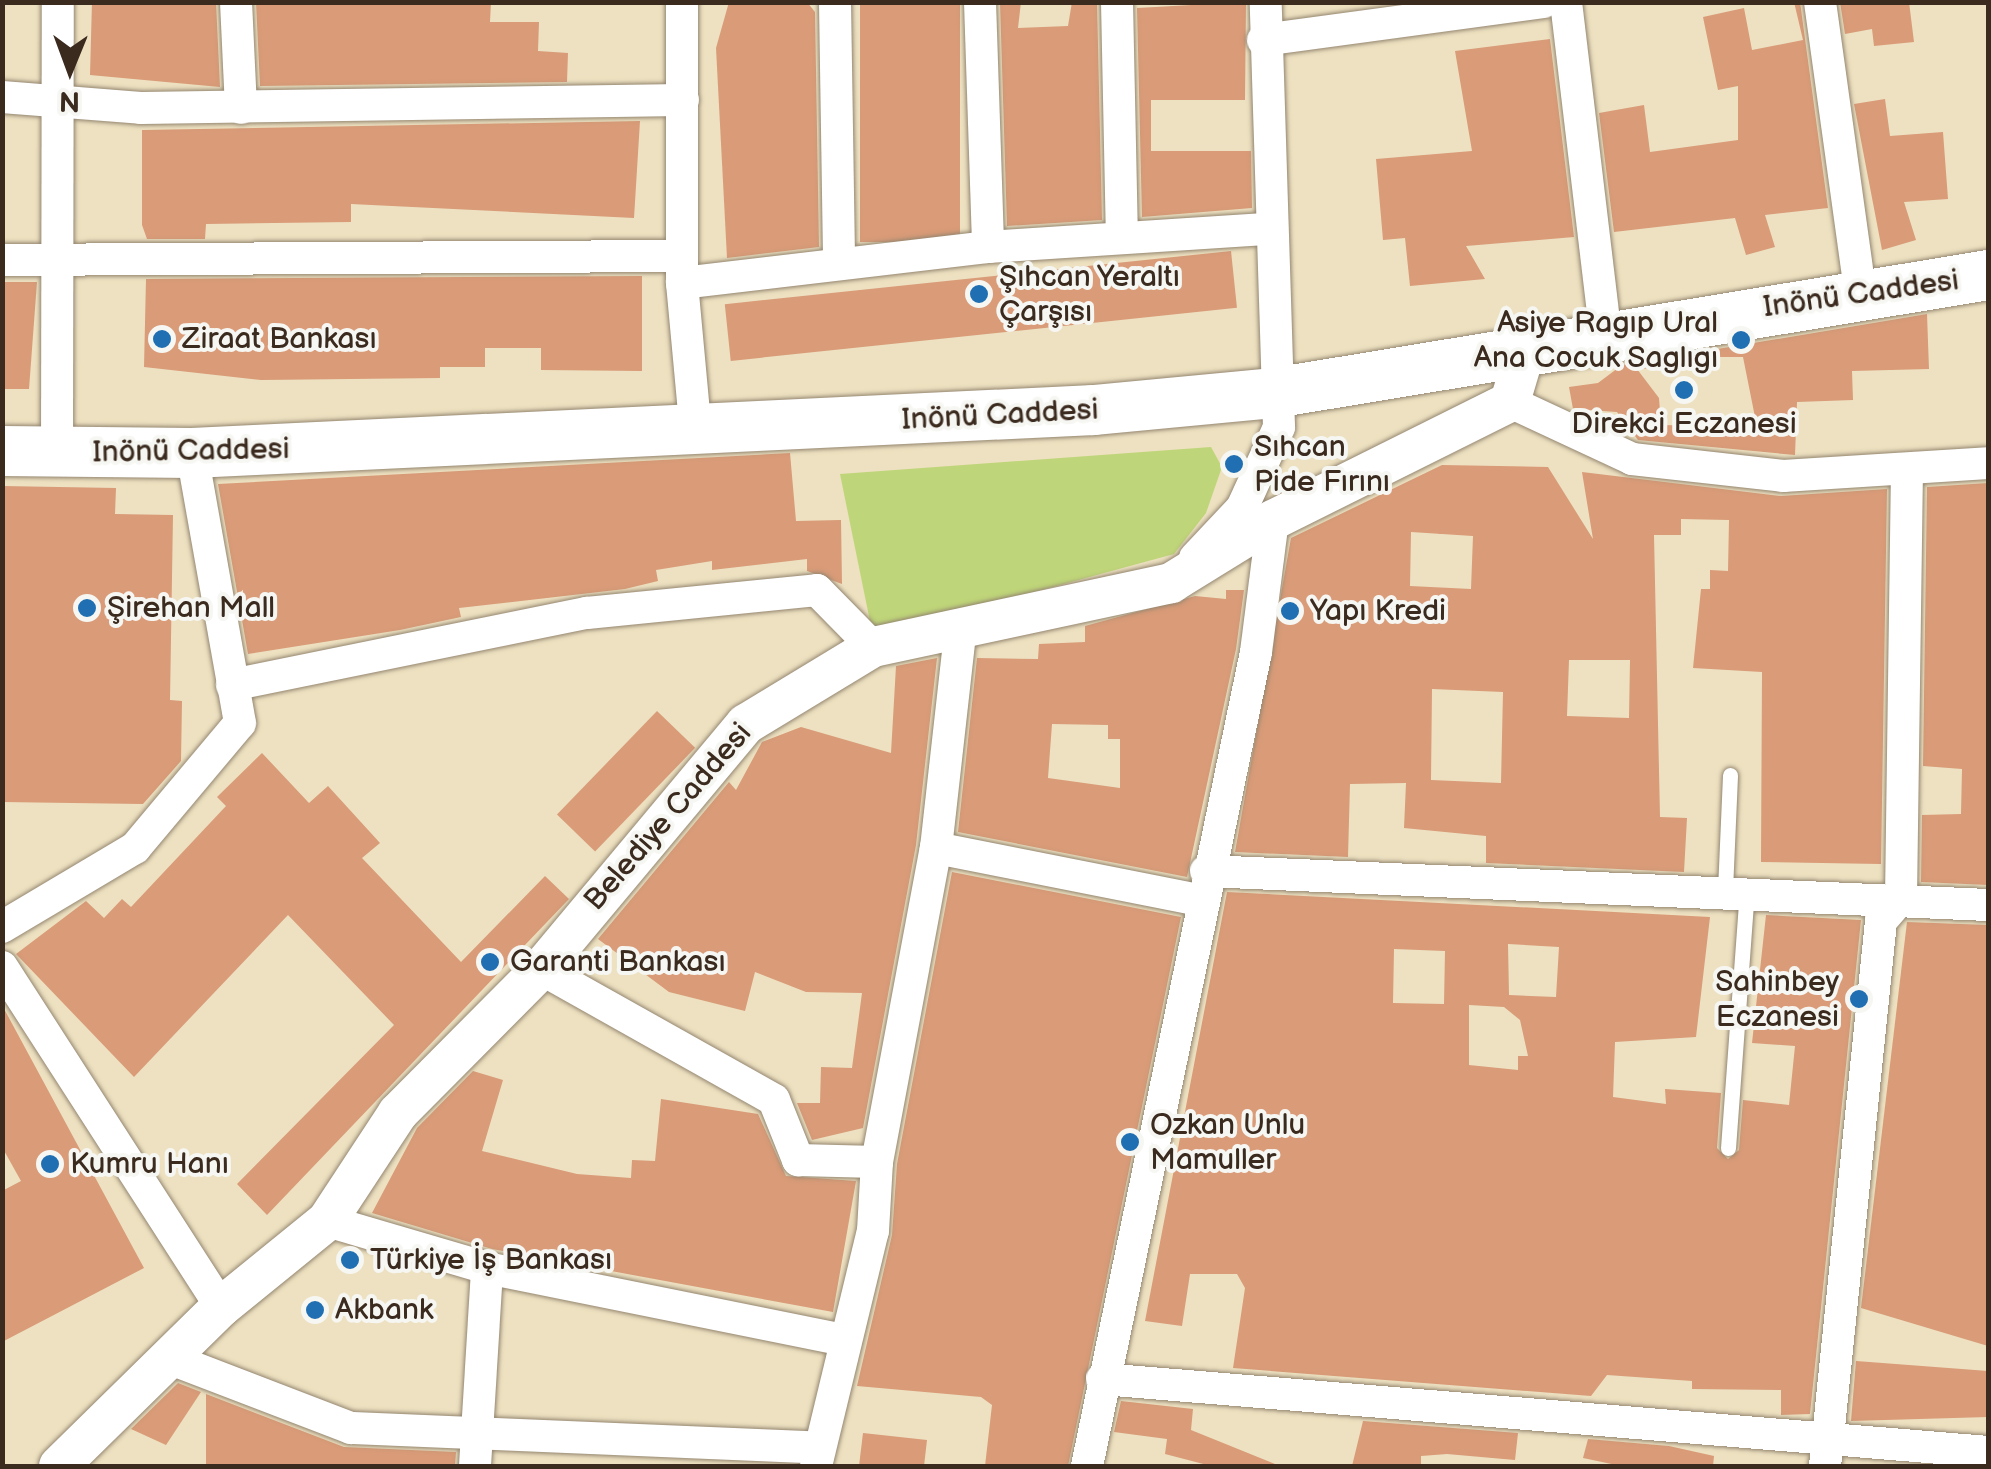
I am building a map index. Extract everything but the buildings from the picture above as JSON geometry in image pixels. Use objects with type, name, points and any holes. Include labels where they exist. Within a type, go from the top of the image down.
[{"type":"main road","points":[[1860,292],[1950,248],[1988,244]]},
{"type":"main road","name":"Inönü Caddesi","points":[[2,451],[192,453],[696,433],[1274,393],[1860,292],[1988,276]]},
{"type":"main road","points":[[1860,292],[1988,297]]},
{"type":"street","points":[[57,453],[61,100],[58,2]]},
{"type":"street","points":[[236,2],[242,108]]},
{"type":"street","points":[[682,2],[682,269],[696,433]]},
{"type":"street","points":[[835,2],[839,263]]},
{"type":"street","points":[[980,2],[988,247]]},
{"type":"street","points":[[1117,2],[1122,235]]},
{"type":"street","points":[[1171,583],[1242,508],[1279,427],[1274,393],[1268,229],[1266,2]]},
{"type":"street","points":[[1264,40],[1437,10],[1544,2]]},
{"type":"street","points":[[1566,2],[1606,335]]},
{"type":"street","points":[[1820,2],[1860,292]]},
{"type":"street","points":[[2,97],[242,108],[683,100]]},
{"type":"street","points":[[2,260],[682,269],[839,263],[1122,235],[1268,229]]},
{"type":"street","points":[[1526,348],[1510,402],[1632,459],[1783,476],[1907,474],[1988,463]]},
{"type":"street","name":"Belediye Caddesi","points":[[59,1466],[172,1359],[220,1307],[327,1221],[398,1112],[540,968],[746,724],[873,647],[960,632],[1171,583],[1273,520],[1510,402]]},
{"type":"street","points":[[2,928],[134,848],[240,723],[192,453]]},
{"type":"street","points":[[1826,1452],[1881,921],[1901,898],[1907,474]]},
{"type":"street","points":[[1087,1466],[1203,885],[1256,652],[1273,520]]},
{"type":"street","points":[[232,685],[588,612],[817,590],[873,647]]},
{"type":"street","points":[[172,1359],[350,1428],[477,1432],[818,1457],[840,1339],[873,1231],[877,1162],[936,848],[960,632]]},
{"type":"street","points":[[936,848],[1203,885],[1736,890],[1988,905]]},
{"type":"street","points":[[2,967],[220,1307]]},
{"type":"street","points":[[540,968],[774,1100],[798,1160],[877,1162]]},
{"type":"street","points":[[327,1221],[487,1268],[840,1339]]},
{"type":"street","points":[[475,1466],[487,1268]]},
{"type":"street","points":[[1102,1379],[1826,1452],[1988,1452]]},
{"type":"lane","points":[[1728,1148],[1736,890],[1730,775]]},
{"type":"green space","points":[[1211,447],[1222,467],[1206,513],[1174,554],[873,636],[840,474]]},
{"type":"place","name":"Şıhcan Yeraltı Çarşısı","points":[[979,294]]},
{"type":"place","name":"Ziraat Bankası","points":[[162,339]]},
{"type":"place","name":"Asiye Ragıp Ural Ana Cocuk Saglıgı","points":[[1741,340]]},
{"type":"place","name":"Direkci Eczanesi","points":[[1684,390]]},
{"type":"place","name":"Sıhcan Pide Fırını","points":[[1234,464]]},
{"type":"place","name":"Şirehan Mall","points":[[87,608]]},
{"type":"place","name":"Yapı Kredi","points":[[1290,611]]},
{"type":"place","name":"Garanti Bankası","points":[[490,962]]},
{"type":"place","name":"Sahinbey Eczanesi","points":[[1859,999]]},
{"type":"place","name":"Ozkan Unlu Mamuller","points":[[1130,1142]]},
{"type":"place","name":"Kumru Hanı","points":[[50,1164]]},
{"type":"place","name":"Türkiye İş Bankası","points":[[350,1260]]},
{"type":"place","name":"Akbank","points":[[315,1310]]}]
